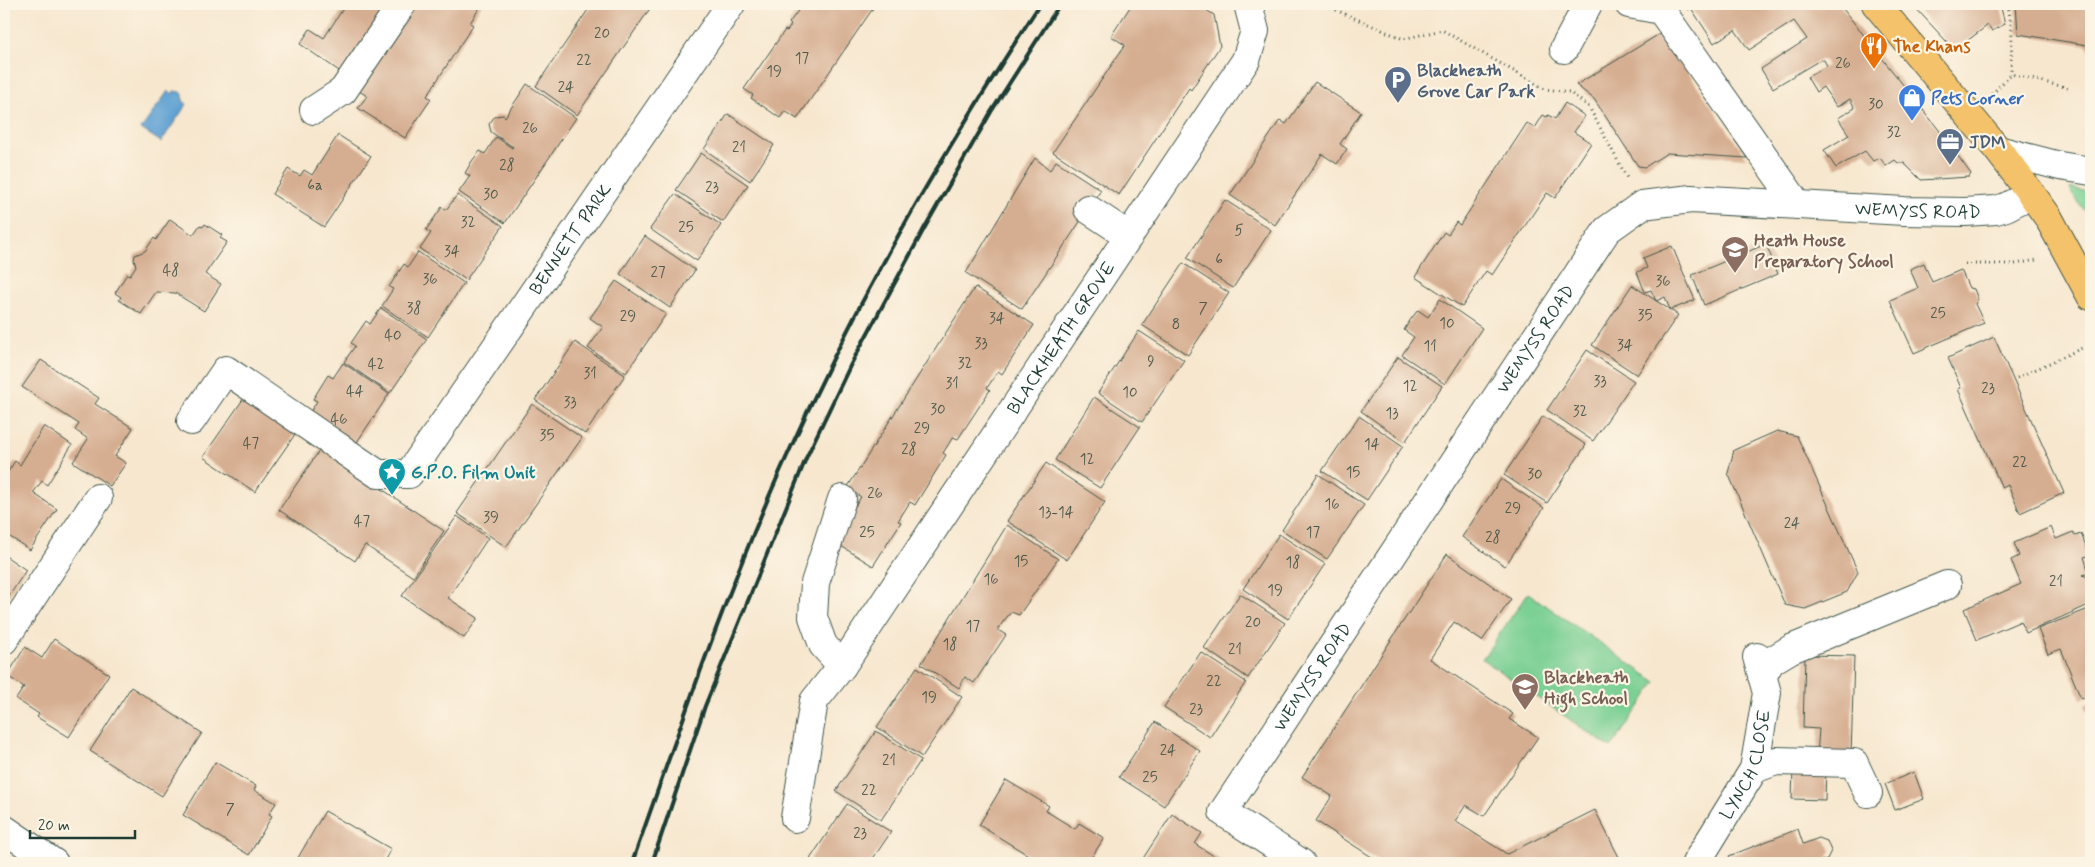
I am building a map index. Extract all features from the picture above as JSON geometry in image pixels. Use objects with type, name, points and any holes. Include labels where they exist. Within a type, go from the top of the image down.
[{"type":"main road","points":[[1876,4],[1998,150],[2048,217],[2091,296]]},
{"type":"street","points":[[314,110],[343,91],[402,4]]},
{"type":"street","name":"BENNETT PARK","points":[[191,421],[226,370],[378,474],[409,474],[731,4]]},
{"type":"street","name":"BLACKHEATH GROVE","points":[[795,818],[814,701],[842,666],[1246,60],[1255,31],[1248,4]]},
{"type":"street","points":[[1564,49],[1588,4]]},
{"type":"street","points":[[1629,4],[1661,10],[1798,205]]},
{"type":"street","points":[[1998,150],[2060,166],[2091,171]]},
{"type":"street","name":"WEMYSS ROAD","points":[[1301,863],[1222,812],[1608,230],[1642,205],[1691,199],[1904,211],[1996,210],[2006,208],[2031,194]]},
{"type":"street","points":[[1088,209],[1129,236]]},
{"type":"street","points":[[4,640],[98,498]]},
{"type":"street","points":[[842,499],[815,583],[813,617],[823,645],[842,666]]},
{"type":"street","name":"LYNCH CLOSE","points":[[1696,863],[1754,769],[1767,693],[1759,666],[1791,649],[1947,585]]},
{"type":"street","points":[[1754,769],[1776,761],[1854,763],[1868,793]]},
{"type":"street","points":[[7,840],[54,863]]},
{"type":"path","points":[[1322,4],[1404,39],[1442,30],[1545,89],[1569,92],[1589,107],[1642,205]]},
{"type":"path","points":[[1992,94],[2011,74],[2012,31],[2008,4]]},
{"type":"path","points":[[2011,74],[2069,88]]},
{"type":"path","points":[[1965,264],[2015,264],[2033,261]]},
{"type":"path","points":[[2017,378],[2082,348]]},
{"type":"green space","points":[[2070,188],[2091,193],[2091,219],[2071,192]]},
{"type":"green space","points":[[1528,593],[1656,682],[1611,748],[1482,659]]},
{"type":"water","points":[[168,91],[172,94],[174,91],[181,92],[183,94],[183,101],[187,104],[161,142],[141,129]]},
{"type":"building","points":[[346,4],[393,4],[345,75],[300,44],[310,29],[324,38]]},
{"type":"building","points":[[410,4],[482,4],[470,23],[473,25],[427,96],[431,99],[405,138],[358,108],[367,96],[353,87]]},
{"type":"building","points":[[592,4],[648,4],[651,7],[577,115],[536,86]]},
{"type":"building","points":[[803,4],[876,4],[797,119],[785,111],[780,118],[751,98],[753,95],[744,89],[785,30],[787,31],[791,25],[789,23]]},
{"type":"building","points":[[1132,4],[1197,4],[1214,15],[1220,46],[1191,90],[1189,88],[1119,195],[1053,152],[1125,45],[1111,36]]},
{"type":"building","points":[[1684,4],[1839,4],[1939,130],[1971,174],[1969,177],[1921,180],[1904,163],[1898,163],[1895,160],[1886,166],[1880,158],[1873,161],[1865,151],[1836,168],[1824,150],[1849,135],[1838,118],[1855,108],[1850,99],[1837,107],[1823,87],[1816,92],[1807,77],[1827,66],[1824,60],[1820,60],[1773,88],[1761,69],[1807,39],[1794,21],[1749,50],[1735,30],[1714,43],[1691,8],[1688,10]]},
{"type":"building","points":[[1912,4],[2000,4],[2005,24],[1992,31],[1988,25],[1963,44],[1955,47],[1947,42]]},
{"type":"building","points":[[2016,4],[2091,4],[2091,53],[2087,45],[2018,34]]},
{"type":"building","points":[[1661,33],[1747,158],[1667,153],[1645,167],[1638,166],[1594,99],[1576,85]]},
{"type":"building","points":[[1315,82],[1361,112],[1340,144],[1347,149],[1337,164],[1322,154],[1275,225],[1230,195],[1280,120],[1286,124]]},
{"type":"building","points":[[527,84],[576,118],[505,223],[459,192],[470,176],[465,173],[472,161],[480,151],[485,154],[496,137],[513,147],[491,132],[489,124],[495,116],[503,115],[505,117]]},
{"type":"building","points":[[1565,103],[1585,116],[1574,132],[1591,143],[1555,198],[1547,193],[1492,275],[1486,271],[1462,307],[1415,277],[1444,232],[1448,235],[1456,222],[1460,225],[1527,123],[1535,128],[1543,115],[1547,117],[1548,115],[1555,119]]},
{"type":"building","points":[[728,114],[774,145],[750,181],[704,149]]},
{"type":"building","points":[[338,135],[371,156],[324,227],[272,194],[288,169],[300,176],[304,170],[312,175]]},
{"type":"building","points":[[701,153],[748,185],[723,222],[676,190]]},
{"type":"building","points":[[1035,158],[1050,170],[1056,161],[1101,190],[1022,309],[966,273]]},
{"type":"building","points":[[675,194],[721,225],[697,261],[650,229]]},
{"type":"building","points":[[457,195],[503,226],[466,280],[420,249],[431,233],[426,230],[442,207],[446,210]]},
{"type":"building","points":[[1225,200],[1271,230],[1233,288],[1187,258]]},
{"type":"building","points":[[170,219],[193,235],[200,225],[203,227],[205,224],[222,235],[220,238],[227,242],[205,274],[221,284],[204,311],[175,293],[156,292],[141,314],[119,300],[121,297],[115,293],[127,274],[130,275],[136,266],[135,255],[145,251],[154,238],[156,240]]},
{"type":"building","points":[[645,236],[695,270],[670,308],[620,274]]},
{"type":"building","name":"Heath House Preparatory School","points":[[1766,244],[1778,274],[1704,305],[1692,275]]},
{"type":"building","points":[[1672,246],[1695,300],[1670,310],[1665,297],[1656,301],[1651,290],[1645,292],[1637,272],[1647,268],[1643,258]]},
{"type":"building","points":[[418,252],[464,283],[428,337],[382,306],[393,289],[389,287],[404,264],[408,267]]},
{"type":"building","points":[[1183,263],[1229,293],[1188,355],[1142,325]]},
{"type":"building","points":[[1924,263],[1932,282],[1961,270],[1969,288],[1974,289],[1978,299],[1975,304],[1984,323],[1914,353],[1890,300],[1918,288],[1910,269]]},
{"type":"building","points":[[616,281],[666,314],[626,373],[588,348],[603,327],[590,318]]},
{"type":"building","points":[[1632,285],[1678,315],[1637,375],[1592,345]]},
{"type":"building","points":[[975,287],[1034,325],[1002,374],[998,371],[987,388],[990,390],[958,439],[953,437],[943,453],[946,455],[915,505],[910,502],[898,521],[901,522],[873,566],[833,541],[861,497],[847,488]]},
{"type":"building","points":[[1440,299],[1482,328],[1445,384],[1402,355],[1414,337],[1404,330],[1411,319],[1418,310],[1428,317]]},
{"type":"building","points":[[381,308],[427,339],[390,393],[344,362],[355,346],[351,343],[366,321],[370,324]]},
{"type":"building","points":[[1139,331],[1184,360],[1142,422],[1098,393]]},
{"type":"building","points":[[1994,337],[2064,493],[2020,513],[2008,485],[2002,488],[1958,389],[1961,388],[1948,358]]},
{"type":"building","points":[[575,342],[625,375],[585,434],[535,400]]},
{"type":"building","points":[[1587,350],[1634,381],[1593,441],[1547,410]]},
{"type":"building","points":[[1398,357],[1442,386],[1405,442],[1361,411]]},
{"type":"building","points":[[41,360],[99,398],[95,404],[133,428],[115,456],[126,463],[110,486],[73,462],[88,439],[75,430],[79,424],[22,387]]},
{"type":"building","points":[[343,363],[389,394],[353,448],[307,417],[317,401],[313,399],[328,375],[333,378]]},
{"type":"building","points":[[246,395],[298,430],[255,492],[203,457]]},
{"type":"building","points":[[1094,397],[1140,427],[1100,488],[1055,460]]},
{"type":"building","points":[[532,404],[582,438],[506,547],[457,513]]},
{"type":"building","points":[[1359,416],[1403,446],[1367,500],[1322,471]]},
{"type":"building","points":[[1543,416],[1586,445],[1547,503],[1504,475]]},
{"type":"building","points":[[44,426],[72,445],[47,485],[42,481],[33,493],[57,509],[30,550],[4,533],[4,478],[15,461],[20,465]]},
{"type":"building","points":[[1777,431],[1797,436],[1858,572],[1847,592],[1805,609],[1785,605],[1728,473],[1734,450]]},
{"type":"building","points":[[321,448],[444,531],[413,577],[365,545],[355,561],[279,510]]},
{"type":"building","points":[[1046,463],[1105,502],[1067,560],[1007,521]]},
{"type":"building","points":[[1318,474],[1364,505],[1327,559],[1282,530]]},
{"type":"building","points":[[1501,479],[1544,508],[1505,566],[1462,537]]},
{"type":"building","points":[[457,516],[488,538],[448,598],[478,618],[464,638],[402,596]]},
{"type":"building","points":[[1007,525],[1058,559],[1019,615],[1011,612],[1003,622],[998,630],[1006,635],[974,683],[965,677],[959,688],[921,664]]},
{"type":"building","points":[[2051,527],[2056,539],[2073,532],[2075,536],[2081,534],[2090,555],[2084,557],[2089,573],[2082,575],[2091,578],[2091,604],[2026,633],[2021,621],[1977,640],[1964,609],[2021,584],[2011,560],[2019,556],[2014,543]]},
{"type":"building","points":[[1279,534],[1325,564],[1288,619],[1243,589]]},
{"type":"building","points":[[1447,554],[1511,599],[1482,641],[1454,622],[1430,659],[1513,714],[1509,719],[1538,737],[1484,816],[1466,805],[1455,821],[1507,854],[1595,810],[1622,863],[1459,863],[1452,859],[1449,863],[1381,863],[1316,821],[1332,796],[1302,777]]},
{"type":"building","points":[[4,555],[26,570],[4,604]]},
{"type":"building","points":[[1240,594],[1285,623],[1248,678],[1204,648]]},
{"type":"building","points":[[2091,608],[2091,695],[2081,699],[2061,649],[2048,654],[2038,629]]},
{"type":"building","points":[[54,639],[109,674],[69,737],[37,717],[39,714],[16,699],[24,687],[7,676],[25,647],[42,658]]},
{"type":"building","points":[[1201,652],[1246,682],[1210,737],[1164,707]]},
{"type":"building","points":[[1805,655],[1854,656],[1851,757],[1817,756],[1819,729],[1803,728]]},
{"type":"building","points":[[917,667],[962,697],[922,757],[877,727]]},
{"type":"building","points":[[131,687],[202,733],[162,796],[90,751]]},
{"type":"building","points":[[2091,702],[2091,719],[2085,705]]},
{"type":"building","points":[[1155,722],[1200,751],[1164,806],[1119,777]]},
{"type":"building","points":[[876,731],[921,760],[881,820],[836,791]]},
{"type":"building","points":[[215,762],[256,786],[254,790],[276,803],[269,814],[272,816],[249,855],[183,815]]},
{"type":"building","points":[[1793,768],[1826,769],[1825,800],[1792,799]]},
{"type":"building","points":[[1914,772],[1924,799],[1895,810],[1885,784]]},
{"type":"building","points":[[1006,780],[1049,806],[1046,811],[1075,829],[1079,823],[1104,838],[1088,863],[1041,863],[979,825]]},
{"type":"building","points":[[847,804],[891,832],[870,863],[817,863],[810,859]]},
{"type":"building","points":[[325,811],[391,849],[383,863],[295,863]]},
{"type":"building","points":[[1172,814],[1202,833],[1195,844],[1225,863],[1140,863]]},
{"type":"building","points":[[1798,829],[1803,844],[1819,838],[1827,841],[1831,851],[1827,859],[1817,863],[1732,863],[1729,856]]},
{"type":"railway","points":[[632,863],[740,566],[810,406],[890,250],[972,111],[1040,4]]},
{"type":"railway","points":[[652,863],[705,706],[807,456],[850,366],[925,227],[991,112],[1060,4]]},
{"type":"place","name":"The Khans","points":[[1874,70]]},
{"type":"place","name":"Blackheath Grove Car Park","points":[[1398,104]]},
{"type":"place","name":"Pets Corner","points":[[1912,122]]},
{"type":"place","name":"JDM","points":[[1950,166]]},
{"type":"place","name":"Heath House Preparatory School","points":[[1735,274]]},
{"type":"place","name":"G.P.O. Film Unit","points":[[392,496]]},
{"type":"place","name":"Blackheath High School","points":[[1525,711]]}]
